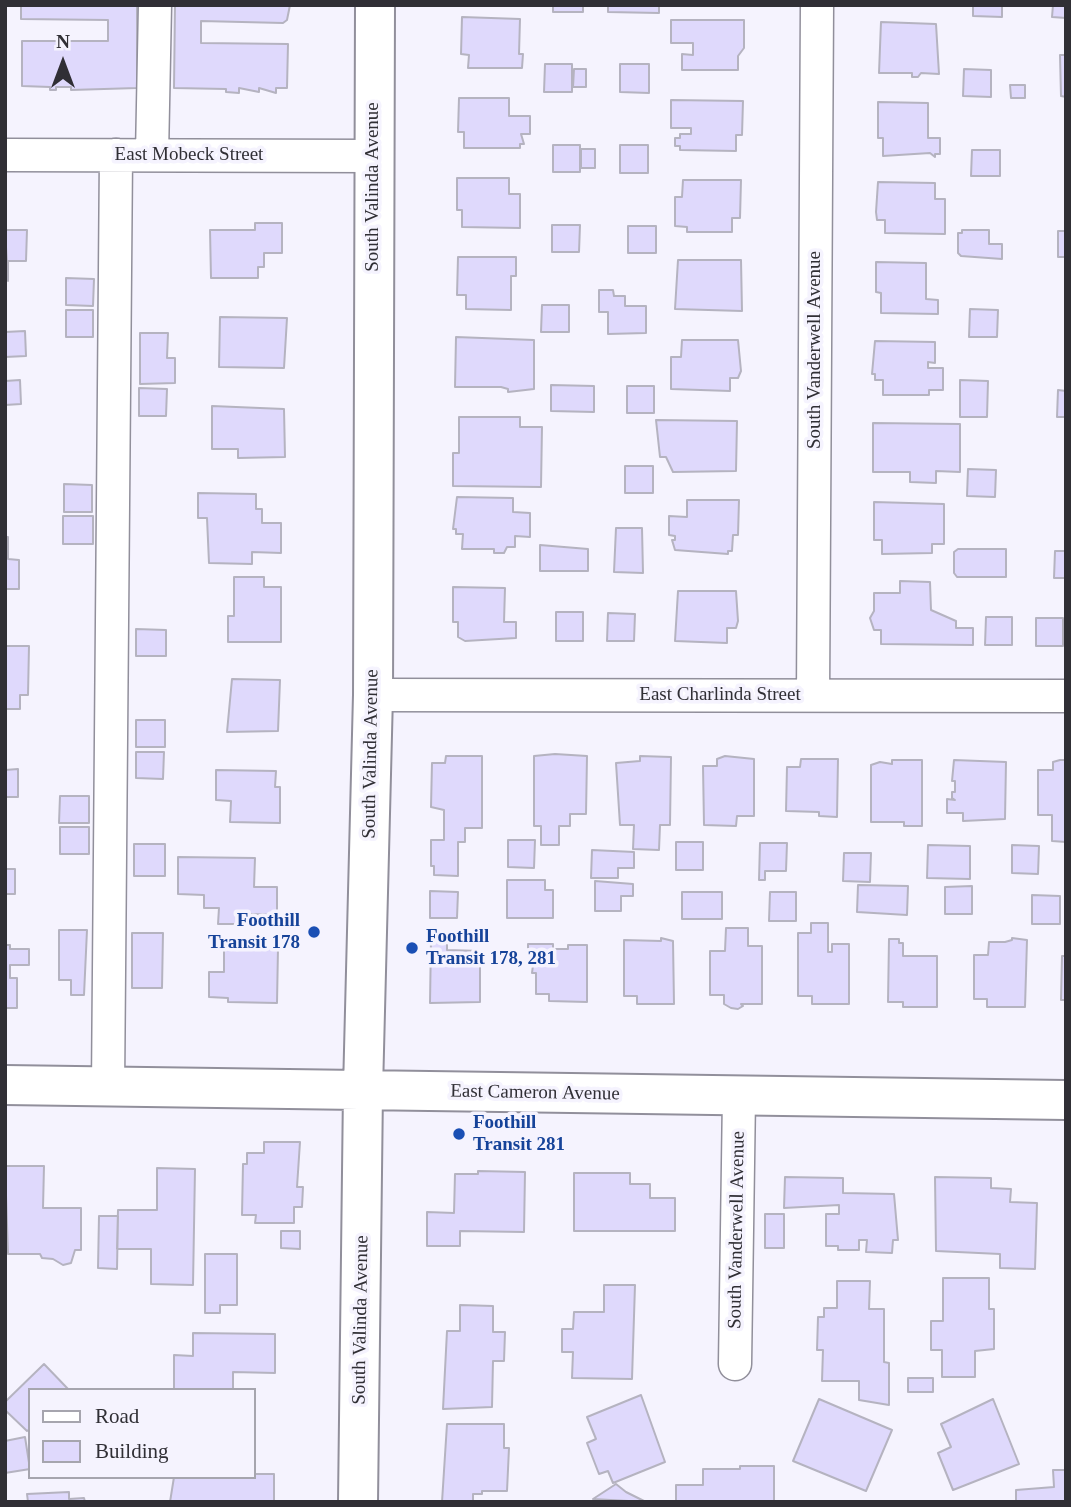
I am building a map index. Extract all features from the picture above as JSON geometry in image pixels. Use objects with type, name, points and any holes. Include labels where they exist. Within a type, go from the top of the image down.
[{"type":"main road","name":"South Valinda Avenue","points":[[358,1502],[363,1090],[373,695],[374,5]]},
{"type":"main road","name":"East Cameron Avenue","points":[[5,1085],[1066,1100]]},
{"type":"street","points":[[152,155],[155,5]]},
{"type":"street","name":"South Vanderwell Avenue","points":[[813,695],[817,5]]},
{"type":"street","name":"East Mobeck Street","points":[[5,155],[372,156]]},
{"type":"street","points":[[108,1087],[116,155]]},
{"type":"street","name":"East Charlinda Street","points":[[373,695],[1066,696]]},
{"type":"street","name":"South Vanderwell Avenue","points":[[735,1364],[739,1096]]},
{"type":"building","points":[[21,5],[137,5],[137,88],[71,90],[71,87],[56,87],[56,90],[50,90],[50,87],[22,86],[22,41],[108,41],[108,20],[21,19]]},
{"type":"building","points":[[175,5],[290,5],[287,20],[283,23],[201,21],[201,43],[288,44],[287,88],[276,88],[276,93],[259,88],[259,92],[239,88],[239,93],[226,92],[226,89],[174,88]]},
{"type":"building","points":[[553,5],[583,5],[583,12],[553,12]]},
{"type":"building","points":[[608,5],[659,5],[659,13],[608,12]]},
{"type":"building","points":[[973,5],[1002,5],[1002,17],[973,16]]},
{"type":"building","points":[[1053,5],[1066,5],[1066,18],[1052,17]]},
{"type":"building","points":[[462,17],[520,19],[519,54],[523,54],[522,68],[468,68],[469,55],[461,54]]},
{"type":"building","points":[[671,20],[744,20],[744,48],[738,56],[738,70],[682,70],[682,54],[693,55],[693,43],[671,43]]},
{"type":"building","points":[[881,22],[936,24],[939,74],[921,73],[918,77],[912,77],[912,73],[879,73]]},
{"type":"building","points":[[1060,55],[1066,55],[1066,97],[1061,96]]},
{"type":"building","points":[[545,64],[572,64],[572,92],[544,92]]},
{"type":"building","points":[[620,64],[649,64],[649,93],[620,92]]},
{"type":"building","points":[[574,69],[586,69],[586,87],[573,87]]},
{"type":"building","points":[[964,69],[991,70],[991,97],[963,96]]},
{"type":"building","points":[[1010,85],[1025,85],[1025,98],[1011,98]]},
{"type":"building","points":[[459,98],[509,98],[509,116],[530,116],[530,134],[521,134],[524,144],[520,144],[520,148],[464,148],[464,132],[458,132]]},
{"type":"building","points":[[671,100],[743,101],[742,135],[736,135],[736,151],[680,150],[680,146],[675,146],[675,138],[680,138],[680,134],[691,134],[691,128],[671,128]]},
{"type":"building","points":[[878,102],[928,103],[928,138],[940,138],[940,154],[935,154],[935,157],[930,153],[883,156],[883,138],[878,138]]},
{"type":"building","points":[[553,145],[580,145],[580,172],[553,172]]},
{"type":"building","points":[[620,145],[648,145],[648,173],[620,173]]},
{"type":"building","points":[[581,149],[595,149],[595,168],[581,168]]},
{"type":"building","points":[[972,150],[1000,150],[1000,176],[971,176]]},
{"type":"building","points":[[457,178],[509,178],[509,194],[520,194],[520,228],[462,227],[462,210],[457,210]]},
{"type":"building","points":[[683,180],[741,180],[740,218],[732,218],[732,232],[687,232],[687,227],[675,226],[675,197],[682,197]]},
{"type":"building","points":[[878,182],[935,183],[935,199],[945,199],[945,234],[885,233],[885,220],[877,220]]},
{"type":"building","points":[[255,223],[282,223],[282,253],[264,253],[264,267],[258,267],[258,278],[211,278],[210,230],[255,230]]},
{"type":"building","points":[[552,225],[580,225],[579,252],[552,252]]},
{"type":"building","points":[[628,226],[656,226],[656,253],[628,253]]},
{"type":"building","points":[[5,230],[27,230],[26,261],[8,261],[8,281]]},
{"type":"building","points":[[962,230],[989,230],[989,244],[1002,244],[1002,259],[961,256],[958,253],[958,233],[962,233]]},
{"type":"building","points":[[1058,231],[1066,231],[1066,257],[1058,257]]},
{"type":"building","points":[[458,257],[516,257],[516,276],[511,276],[511,310],[466,309],[466,295],[457,295]]},
{"type":"building","points":[[678,260],[741,260],[742,311],[675,309]]},
{"type":"building","points":[[876,262],[926,263],[926,299],[938,300],[938,314],[881,313],[881,293],[876,292]]},
{"type":"building","points":[[66,278],[94,279],[93,306],[66,305]]},
{"type":"building","points":[[599,290],[613,290],[614,296],[625,296],[625,306],[646,306],[646,333],[608,334],[608,312],[599,312]]},
{"type":"building","points":[[542,305],[569,305],[569,332],[541,332]]},
{"type":"building","points":[[970,309],[998,310],[997,337],[969,337]]},
{"type":"building","points":[[66,310],[93,310],[93,337],[66,337]]},
{"type":"building","points":[[220,317],[287,318],[284,368],[219,367]]},
{"type":"building","points":[[25,331],[26,356],[5,357],[5,332]]},
{"type":"building","points":[[140,333],[168,333],[167,358],[175,358],[175,383],[140,384]]},
{"type":"building","points":[[456,337],[534,340],[534,389],[508,392],[508,389],[501,387],[455,387]]},
{"type":"building","points":[[682,340],[738,340],[741,371],[738,378],[730,378],[730,391],[671,389],[671,357],[681,357]]},
{"type":"building","points":[[875,341],[935,342],[935,363],[928,362],[928,368],[943,368],[943,390],[929,390],[929,395],[883,395],[883,380],[875,380],[875,374],[872,374]]},
{"type":"building","points":[[20,380],[21,404],[5,405],[5,381]]},
{"type":"building","points":[[960,380],[988,381],[987,417],[960,417]]},
{"type":"building","points":[[551,385],[594,386],[594,412],[551,411]]},
{"type":"building","points":[[627,386],[654,386],[654,413],[627,413]]},
{"type":"building","points":[[139,388],[167,389],[166,416],[139,416]]},
{"type":"building","points":[[1058,390],[1066,391],[1066,417],[1057,417]]},
{"type":"building","points":[[212,406],[284,409],[285,457],[238,458],[238,449],[212,449]]},
{"type":"building","points":[[459,417],[520,417],[520,427],[542,427],[541,487],[453,486],[453,453],[459,453]]},
{"type":"building","points":[[656,420],[737,421],[736,471],[673,472],[666,457],[660,457]]},
{"type":"building","points":[[873,423],[960,424],[960,472],[936,471],[936,483],[910,482],[910,472],[873,472]]},
{"type":"building","points":[[625,466],[653,466],[653,493],[625,493]]},
{"type":"building","points":[[968,469],[996,470],[995,497],[967,496]]},
{"type":"building","points":[[64,484],[92,485],[92,512],[64,512]]},
{"type":"building","points":[[198,493],[256,494],[256,509],[262,509],[262,523],[281,523],[281,553],[252,552],[252,564],[209,563],[207,518],[198,518]]},
{"type":"building","points":[[457,497],[513,498],[513,512],[530,513],[530,537],[515,536],[515,547],[507,547],[504,553],[494,553],[494,549],[462,549],[463,534],[456,534],[456,529],[453,529]]},
{"type":"building","points":[[687,500],[739,500],[738,535],[733,535],[732,551],[728,551],[728,554],[675,550],[672,540],[675,540],[675,536],[669,535],[669,516],[687,517]]},
{"type":"building","points":[[874,502],[944,504],[944,544],[932,544],[932,553],[882,554],[882,540],[874,540]]},
{"type":"building","points":[[63,516],[93,516],[93,544],[63,544]]},
{"type":"building","points":[[616,528],[642,528],[643,573],[614,572]]},
{"type":"building","points":[[5,537],[8,537],[8,559],[19,560],[19,589],[5,589]]},
{"type":"building","points":[[540,545],[588,549],[588,571],[540,571]]},
{"type":"building","points":[[958,549],[1006,549],[1006,577],[957,577],[954,573],[954,552]]},
{"type":"building","points":[[1055,551],[1066,551],[1066,578],[1054,578]]},
{"type":"building","points":[[234,577],[264,577],[264,587],[281,587],[281,642],[228,642],[228,616],[234,616]]},
{"type":"building","points":[[900,581],[930,582],[931,610],[956,621],[956,628],[973,628],[973,645],[881,644],[881,630],[874,630],[870,618],[874,611],[874,593],[900,593]]},
{"type":"building","points":[[453,587],[505,588],[504,622],[516,622],[516,638],[465,641],[458,637],[458,622],[453,622]]},
{"type":"building","points":[[678,591],[736,591],[738,621],[736,628],[727,628],[727,643],[675,641]]},
{"type":"building","points":[[556,612],[583,612],[583,641],[556,641]]},
{"type":"building","points":[[608,613],[635,614],[634,641],[607,641]]},
{"type":"building","points":[[986,617],[1012,617],[1012,645],[985,645]]},
{"type":"building","points":[[1036,618],[1063,618],[1063,646],[1036,646]]},
{"type":"building","points":[[136,629],[166,630],[166,656],[136,656]]},
{"type":"building","points":[[5,646],[29,646],[28,695],[20,695],[20,709],[5,709]]},
{"type":"building","points":[[232,679],[280,680],[278,731],[227,732]]},
{"type":"building","points":[[136,720],[165,720],[165,747],[136,747]]},
{"type":"building","points":[[136,752],[164,752],[163,779],[136,778]]},
{"type":"building","points":[[446,756],[482,756],[482,828],[465,828],[465,842],[458,842],[458,876],[434,875],[434,866],[431,866],[431,840],[444,840],[444,810],[431,807],[432,763],[445,763]]},
{"type":"building","points":[[534,756],[587,756],[586,814],[570,814],[570,826],[559,826],[559,845],[541,845],[541,826],[534,826]]},
{"type":"building","points":[[640,756],[671,757],[670,825],[660,825],[659,850],[633,849],[634,825],[620,825],[616,763],[640,761]]},
{"type":"building","points":[[725,756],[754,759],[754,816],[737,816],[736,826],[704,825],[703,766],[717,766],[717,759]]},
{"type":"building","points":[[801,759],[838,759],[837,817],[819,816],[819,812],[786,811],[787,767],[800,767]]},
{"type":"building","points":[[892,760],[922,760],[922,826],[904,826],[904,822],[871,822],[871,765],[880,762],[892,764]]},
{"type":"building","points":[[954,760],[1006,762],[1005,819],[963,821],[963,813],[947,813],[947,799],[955,800],[952,798],[952,792],[955,792],[955,781],[952,781]]},
{"type":"building","points":[[1066,760],[1066,842],[1052,841],[1052,815],[1038,815],[1038,770],[1053,770],[1053,762]]},
{"type":"building","points":[[18,769],[18,797],[5,797],[5,770]]},
{"type":"building","points":[[216,770],[276,771],[275,787],[280,787],[280,823],[230,822],[231,801],[216,800]]},
{"type":"building","points":[[60,796],[89,796],[89,823],[59,823]]},
{"type":"building","points":[[60,827],[89,827],[89,854],[60,854]]},
{"type":"building","points":[[508,840],[535,840],[534,868],[508,867]]},
{"type":"building","points":[[676,842],[703,842],[703,870],[676,870]]},
{"type":"building","points":[[760,843],[787,843],[786,871],[765,871],[765,880],[759,880]]},
{"type":"building","points":[[134,844],[165,844],[165,876],[134,876]]},
{"type":"building","points":[[928,845],[970,846],[970,879],[927,878]]},
{"type":"building","points":[[1012,845],[1039,846],[1038,874],[1012,873]]},
{"type":"building","points":[[592,850],[634,852],[634,868],[618,868],[618,878],[591,878]]},
{"type":"building","points":[[844,853],[871,853],[870,882],[843,881]]},
{"type":"building","points":[[178,857],[255,858],[254,887],[277,887],[277,915],[249,914],[249,924],[218,924],[219,908],[204,908],[204,895],[178,894]]},
{"type":"building","points":[[5,869],[15,869],[15,894],[5,894]]},
{"type":"building","points":[[507,880],[545,880],[545,890],[553,890],[553,918],[507,918]]},
{"type":"building","points":[[595,881],[633,884],[633,896],[621,896],[621,911],[595,911]]},
{"type":"building","points":[[858,885],[908,886],[907,915],[857,912]]},
{"type":"building","points":[[972,886],[972,914],[945,914],[945,887]]},
{"type":"building","points":[[430,891],[458,892],[457,918],[430,918]]},
{"type":"building","points":[[682,892],[722,892],[722,919],[682,919]]},
{"type":"building","points":[[770,892],[796,892],[796,921],[769,921]]},
{"type":"building","points":[[1032,895],[1060,896],[1060,924],[1032,924]]},
{"type":"building","points":[[811,923],[828,923],[828,952],[832,952],[832,944],[849,944],[849,1004],[812,1004],[812,996],[798,996],[798,933],[811,933]]},
{"type":"building","points":[[726,928],[748,928],[748,946],[762,946],[762,1004],[741,1004],[743,1006],[738,1009],[731,1008],[724,1004],[724,995],[710,995],[710,951],[725,951]]},
{"type":"building","points":[[59,930],[87,930],[84,995],[71,995],[71,980],[59,980]]},
{"type":"building","points":[[132,933],[163,933],[162,988],[132,988]]},
{"type":"building","points":[[661,938],[673,941],[674,1004],[637,1004],[637,996],[624,996],[624,940],[661,941]]},
{"type":"building","points":[[1012,938],[1027,940],[1025,1007],[987,1007],[987,999],[974,999],[974,955],[988,955],[989,942],[1005,942]]},
{"type":"building","points":[[431,939],[447,939],[447,950],[480,951],[480,1002],[430,1003]]},
{"type":"building","points":[[889,939],[899,939],[899,943],[903,943],[903,956],[937,956],[937,1007],[903,1007],[903,1002],[888,1002]]},
{"type":"building","points":[[528,944],[553,944],[553,949],[568,949],[568,945],[587,945],[587,1002],[549,1001],[549,994],[536,994],[536,973],[532,973],[535,950],[528,950]]},
{"type":"building","points":[[5,945],[10,945],[10,949],[29,949],[29,965],[10,965],[10,978],[17,978],[17,1008],[5,1008]]},
{"type":"building","points":[[224,947],[278,948],[277,1003],[228,1002],[228,998],[209,997],[209,972],[224,972]]},
{"type":"building","points":[[1062,956],[1066,956],[1066,1000],[1061,1000]]},
{"type":"building","points":[[264,1142],[300,1142],[297,1187],[303,1187],[302,1207],[294,1207],[294,1223],[255,1223],[256,1215],[242,1215],[243,1164],[247,1164],[247,1153],[264,1153]]},
{"type":"building","points":[[5,1166],[44,1166],[43,1208],[81,1208],[81,1250],[75,1250],[71,1263],[63,1265],[53,1259],[42,1258],[40,1254],[8,1254]]},
{"type":"building","points":[[157,1168],[195,1169],[193,1285],[151,1284],[151,1249],[117,1249],[118,1210],[157,1210]]},
{"type":"building","points":[[478,1171],[525,1172],[524,1232],[460,1231],[460,1246],[427,1246],[427,1212],[454,1213],[455,1174],[478,1174]]},
{"type":"building","points":[[574,1173],[630,1173],[630,1184],[650,1184],[650,1198],[675,1198],[675,1231],[574,1231]]},
{"type":"building","points":[[785,1177],[843,1178],[843,1193],[894,1194],[898,1240],[893,1240],[892,1253],[866,1252],[867,1240],[859,1240],[859,1250],[838,1250],[838,1246],[826,1246],[826,1214],[839,1214],[839,1205],[784,1208]]},
{"type":"building","points":[[935,1177],[991,1178],[991,1188],[1011,1189],[1010,1202],[1037,1203],[1035,1269],[1000,1268],[1000,1254],[936,1251]]},
{"type":"building","points":[[765,1214],[784,1214],[784,1248],[765,1248]]},
{"type":"building","points":[[99,1216],[118,1216],[117,1269],[98,1268]]},
{"type":"building","points":[[281,1231],[300,1231],[300,1249],[281,1248]]},
{"type":"building","points":[[205,1254],[237,1254],[237,1305],[220,1305],[220,1313],[205,1313]]},
{"type":"building","points":[[943,1278],[989,1278],[989,1309],[994,1309],[994,1349],[975,1351],[975,1377],[942,1377],[942,1350],[931,1350],[931,1321],[943,1321]]},
{"type":"building","points":[[837,1281],[870,1281],[869,1309],[884,1309],[884,1362],[889,1363],[889,1405],[859,1400],[859,1381],[822,1381],[823,1350],[817,1350],[818,1317],[824,1317],[824,1308],[837,1308]]},
{"type":"building","points":[[604,1285],[635,1285],[632,1379],[572,1378],[573,1352],[562,1352],[562,1329],[573,1329],[574,1312],[604,1312]]},
{"type":"building","points":[[460,1305],[493,1306],[493,1332],[505,1332],[504,1361],[493,1361],[492,1407],[443,1409],[447,1331],[460,1331]]},
{"type":"building","points":[[193,1333],[275,1334],[275,1373],[233,1372],[233,1388],[174,1388],[174,1355],[193,1356]]},
{"type":"building","points":[[44,1364],[67,1388],[28,1388],[27,1431],[5,1410],[5,1402]]},
{"type":"building","points":[[908,1378],[933,1378],[933,1392],[908,1392]]},
{"type":"building","points":[[641,1395],[665,1462],[613,1483],[608,1471],[599,1474],[587,1443],[596,1439],[587,1417]]},
{"type":"building","points":[[819,1399],[892,1430],[866,1491],[793,1461]]},
{"type":"building","points":[[993,1399],[1019,1464],[953,1490],[938,1453],[951,1447],[941,1424]]},
{"type":"building","points":[[447,1424],[504,1424],[504,1448],[509,1448],[507,1491],[482,1491],[482,1494],[473,1494],[473,1502],[442,1502]]},
{"type":"building","points":[[25,1437],[28,1469],[5,1473],[5,1441]]},
{"type":"building","points":[[740,1466],[774,1466],[774,1502],[676,1502],[676,1485],[703,1485],[703,1469],[740,1469]]},
{"type":"building","points":[[1053,1470],[1066,1470],[1066,1502],[1016,1502],[1016,1490],[1054,1487]]},
{"type":"building","points":[[256,1474],[274,1474],[274,1502],[170,1502],[174,1479],[256,1479]]},
{"type":"building","points":[[616,1484],[626,1492],[646,1502],[593,1499]]},
{"type":"building","points":[[69,1492],[69,1499],[84,1498],[85,1502],[28,1502],[27,1494]]},
{"type":"place","name":"Foothill Transit 178","points":[[314,932]]},
{"type":"place","name":"Foothill Transit 178, 281","points":[[412,948]]},
{"type":"place","name":"Foothill Transit 281","points":[[459,1134]]}]
